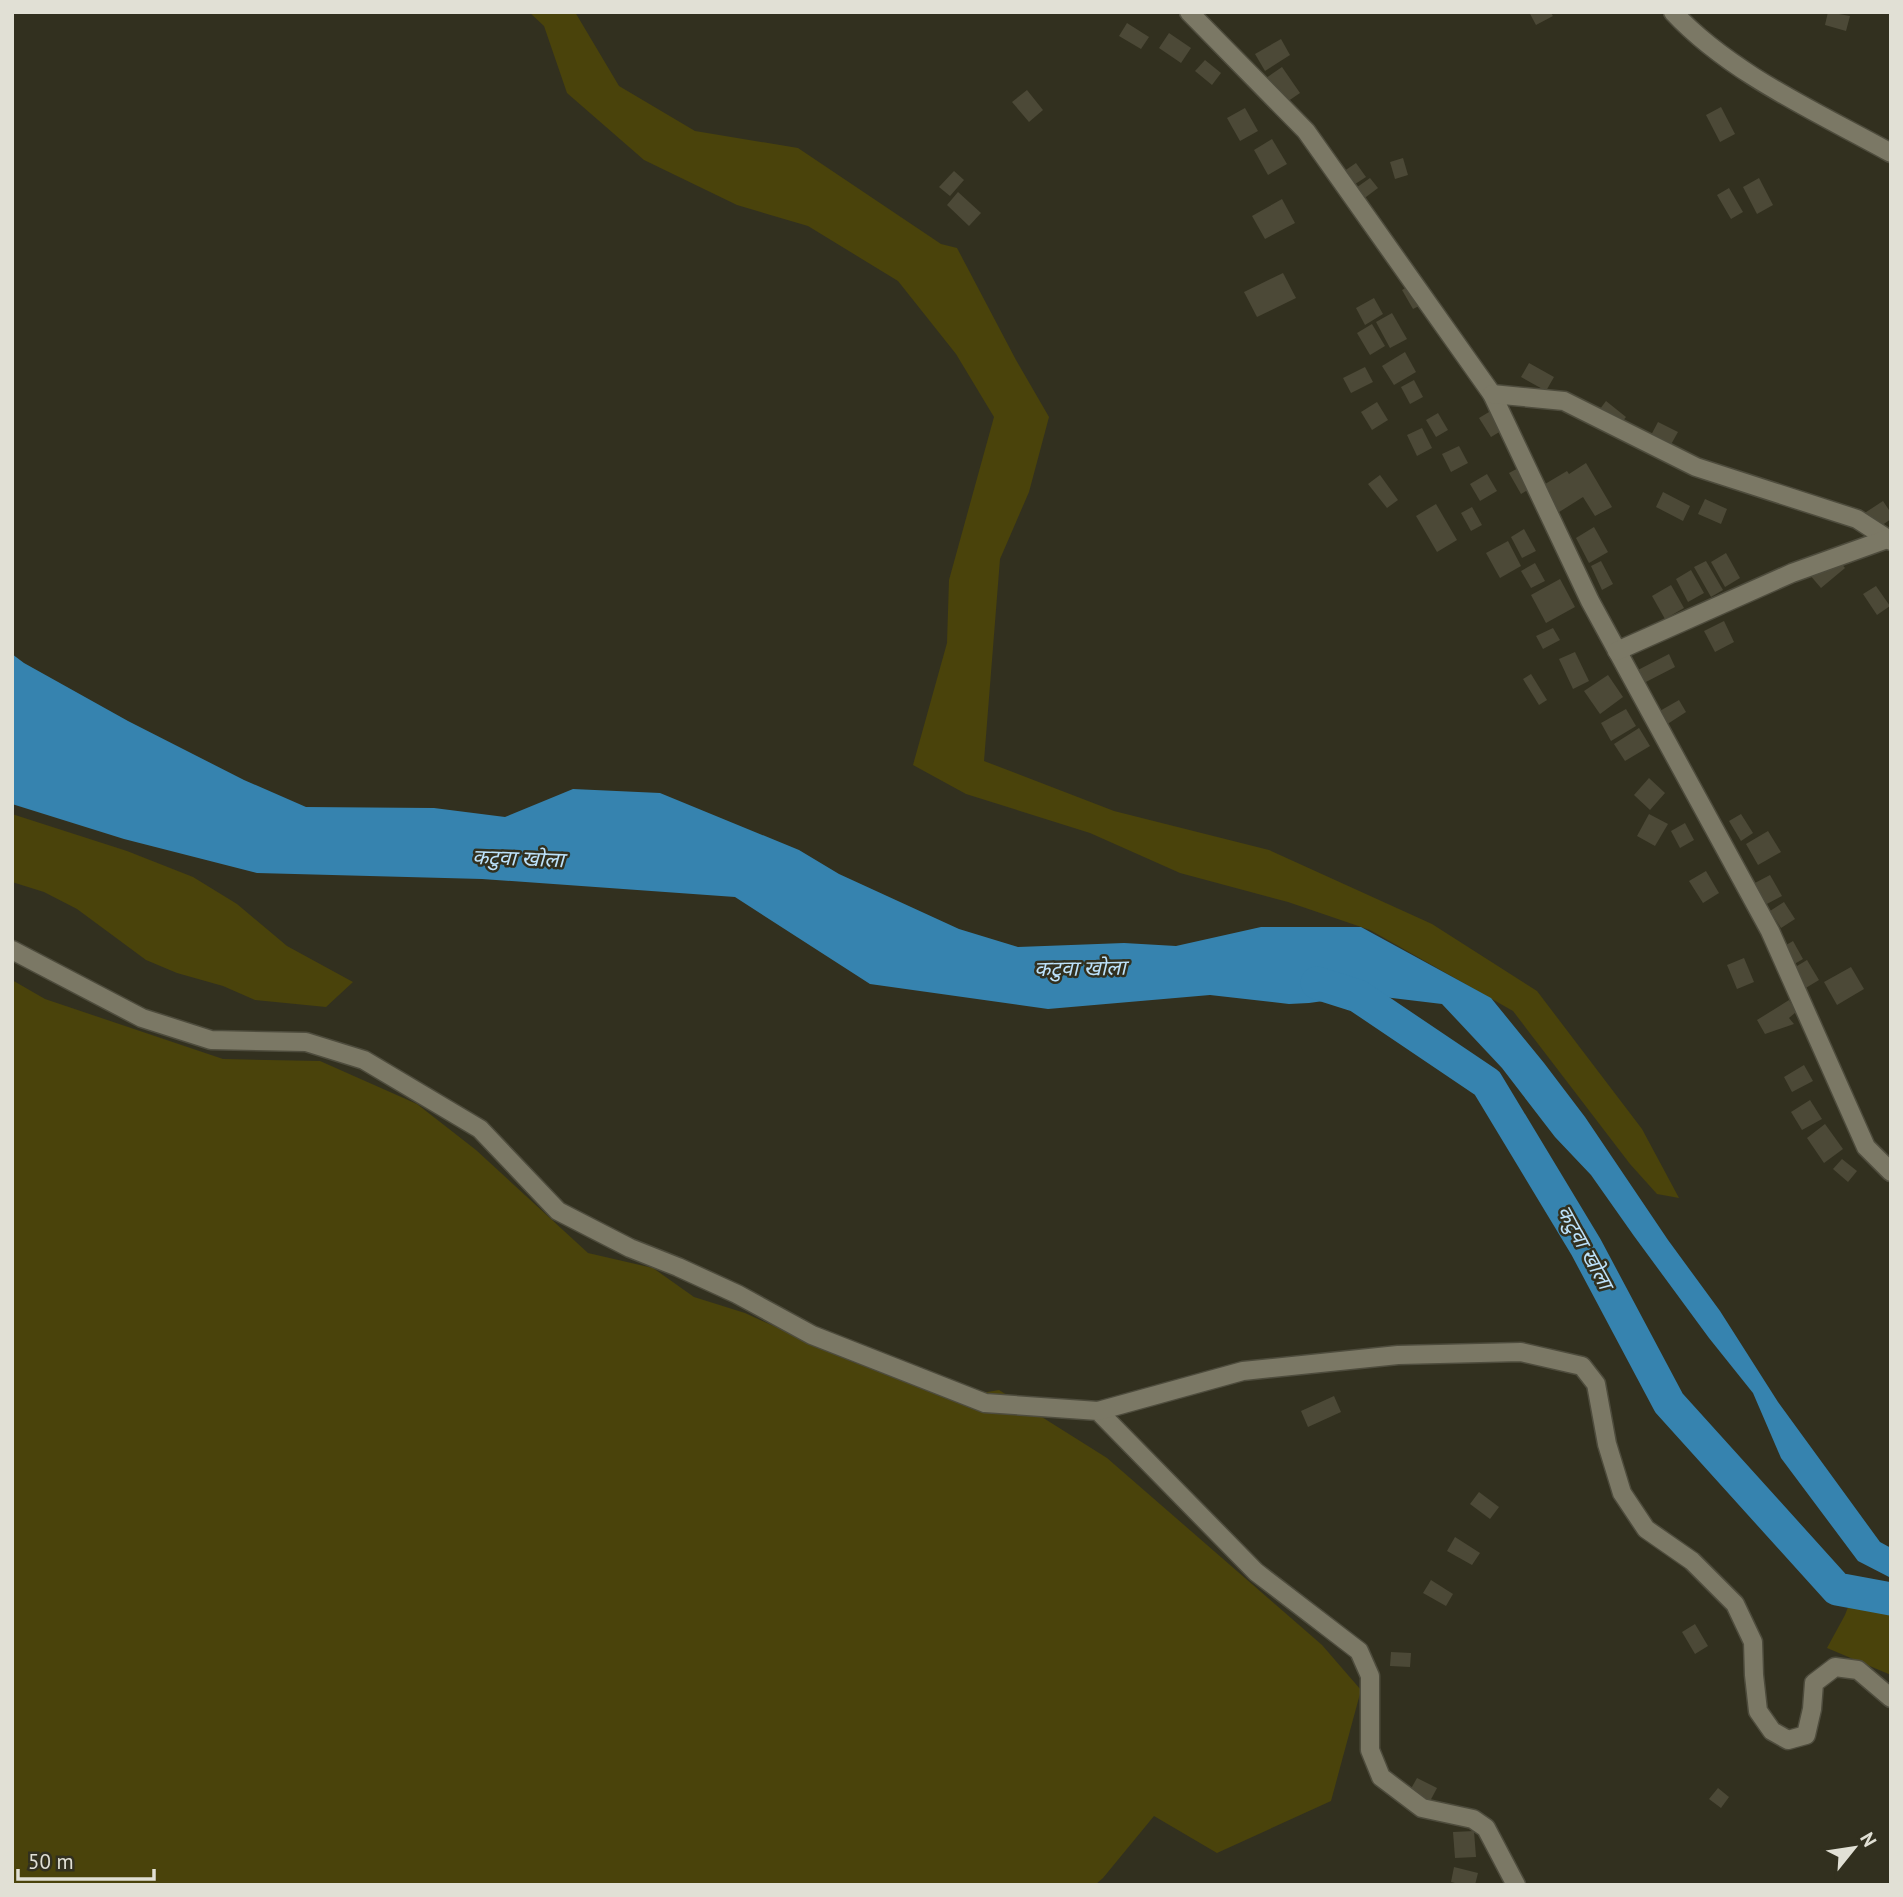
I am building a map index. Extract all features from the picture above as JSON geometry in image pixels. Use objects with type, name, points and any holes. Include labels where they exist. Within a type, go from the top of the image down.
[{"type":"street","points":[[1189,12],[1306,131],[1492,394],[1590,601],[1770,931],[1866,1147],[1891,1172]]},
{"type":"street","points":[[1674,12],[1701,39],[1765,84],[1891,153]]},
{"type":"street","points":[[1492,394],[1564,401],[1696,467],[1857,520],[1889,540]]},
{"type":"street","points":[[1617,651],[1792,573],[1889,540]]},
{"type":"street","points":[[12,950],[142,1018],[211,1040],[306,1042],[364,1060],[480,1129],[558,1210],[630,1248],[737,1294],[812,1335],[985,1404],[1098,1411],[1243,1371],[1398,1355],[1521,1352],[1582,1366],[1596,1384],[1607,1444],[1622,1493],[1646,1529],[1692,1561],[1735,1604],[1753,1642],[1758,1711],[1772,1731],[1788,1740],[1806,1735],[1814,1683],[1835,1667],[1858,1670],[1891,1698]]},
{"type":"street","points":[[1098,1411],[1256,1572],[1359,1651],[1370,1676],[1370,1750],[1381,1777],[1422,1808],[1473,1819],[1486,1828],[1516,1885]]},
{"type":"shaded area","points":[[529,12],[575,12],[619,86],[695,131],[798,148],[941,244],[957,248],[1049,417],[1029,492],[1000,559],[984,761],[1114,811],[1269,850],[1432,924],[1537,991],[1642,1129],[1679,1198],[1657,1194],[1630,1164],[1513,1011],[1370,930],[1288,902],[1180,873],[1090,833],[966,794],[913,765],[947,643],[949,580],[994,417],[956,354],[898,281],[808,226],[737,205],[644,160],[567,93],[544,26]]},
{"type":"shaded area","points":[[12,814],[127,851],[193,877],[237,904],[287,946],[353,982],[326,1007],[255,1000],[223,986],[177,973],[146,960],[77,909],[44,892],[12,882]]},
{"type":"shaded area","points":[[12,980],[45,999],[223,1059],[320,1061],[417,1104],[476,1150],[588,1253],[653,1268],[694,1297],[745,1313],[855,1363],[886,1371],[954,1398],[999,1390],[1107,1458],[1322,1645],[1361,1690],[1331,1801],[1217,1853],[1154,1816],[1095,1885],[12,1885]]},
{"type":"shaded area","points":[[1856,1586],[1891,1599],[1891,1675],[1827,1648],[1845,1615]]},
{"type":"water","points":[[12,654],[128,721],[244,780],[306,807],[434,808],[505,817],[573,789],[660,793],[799,850],[839,874],[959,929],[1018,947],[1124,943],[1176,946],[1261,927],[1361,927],[1491,998],[1544,1063],[1585,1117],[1668,1240],[1720,1311],[1778,1402],[1880,1542],[1891,1548],[1891,1578],[1858,1561],[1781,1458],[1753,1393],[1709,1338],[1591,1175],[1555,1137],[1502,1068],[1442,1004],[1367,995],[1289,1004],[1210,995],[1048,1009],[870,984],[735,897],[482,879],[257,873],[124,839],[12,804]]},
{"type":"building","points":[[1529,12],[1550,12],[1553,16],[1536,25]]},
{"type":"building","points":[[1828,12],[1850,16],[1846,31],[1825,25]]},
{"type":"building","points":[[1127,23],[1149,37],[1141,49],[1119,36]]},
{"type":"building","points":[[1169,33],[1191,48],[1181,63],[1159,48]]},
{"type":"building","points":[[1281,39],[1290,55],[1265,71],[1255,54]]},
{"type":"building","points":[[1205,60],[1221,73],[1212,85],[1195,71]]},
{"type":"building","points":[[1282,67],[1300,93],[1284,104],[1266,78]]},
{"type":"building","points":[[1027,90],[1043,110],[1029,122],[1012,102]]},
{"type":"building","points":[[1721,107],[1735,134],[1720,142],[1706,115]]},
{"type":"building","points":[[1245,108],[1258,131],[1240,141],[1227,118]]},
{"type":"building","points":[[1272,139],[1287,164],[1268,175],[1254,150]]},
{"type":"building","points":[[1403,158],[1408,175],[1395,179],[1390,162]]},
{"type":"building","points":[[1356,163],[1366,177],[1343,192],[1334,178]]},
{"type":"building","points":[[954,171],[964,180],[950,196],[939,187]]},
{"type":"building","points":[[1370,178],[1378,188],[1354,206],[1346,195]]},
{"type":"building","points":[[1759,178],[1773,205],[1757,214],[1743,187]]},
{"type":"building","points":[[1729,188],[1743,212],[1731,219],[1717,195]]},
{"type":"building","points":[[958,192],[981,213],[969,226],[947,205]]},
{"type":"building","points":[[1282,199],[1295,223],[1265,239],[1252,216]]},
{"type":"building","points":[[1283,273],[1296,298],[1257,317],[1244,292]]},
{"type":"building","points":[[1416,282],[1427,302],[1413,309],[1402,290]]},
{"type":"building","points":[[1374,298],[1383,314],[1365,325],[1356,308]]},
{"type":"building","points":[[1392,313],[1407,339],[1390,348],[1376,322]]},
{"type":"building","points":[[1372,324],[1385,346],[1370,355],[1357,333]]},
{"type":"building","points":[[1405,352],[1416,372],[1394,385],[1382,366]]},
{"type":"building","points":[[1529,363],[1554,377],[1546,391],[1521,377]]},
{"type":"building","points":[[1365,367],[1373,382],[1351,393],[1343,378]]},
{"type":"building","points":[[1414,380],[1423,397],[1410,404],[1401,387]]},
{"type":"building","points":[[1606,401],[1626,417],[1617,428],[1597,413]]},
{"type":"building","points":[[1377,402],[1388,420],[1372,430],[1361,412]]},
{"type":"building","points":[[1494,409],[1506,428],[1491,437],[1479,418]]},
{"type":"building","points":[[1438,413],[1448,430],[1436,437],[1426,420]]},
{"type":"building","points":[[1658,422],[1678,432],[1669,448],[1650,437]]},
{"type":"building","points":[[1422,428],[1432,448],[1417,456],[1407,435]]},
{"type":"building","points":[[1459,446],[1468,463],[1451,472],[1442,454]]},
{"type":"building","points":[[1586,463],[1612,507],[1595,516],[1583,497],[1556,514],[1540,487]]},
{"type":"building","points":[[1522,466],[1534,486],[1521,494],[1509,473]]},
{"type":"building","points":[[1487,474],[1497,491],[1480,501],[1470,484]]},
{"type":"building","points":[[1380,475],[1398,500],[1387,508],[1368,484]]},
{"type":"building","points":[[1663,492],[1690,506],[1683,521],[1656,507]]},
{"type":"building","points":[[1705,499],[1727,509],[1721,524],[1698,514]]},
{"type":"building","points":[[1883,501],[1891,513],[1891,519],[1868,535],[1857,518]]},
{"type":"building","points":[[1436,504],[1457,540],[1437,552],[1416,516]]},
{"type":"building","points":[[1472,507],[1482,525],[1471,531],[1461,513]]},
{"type":"building","points":[[1594,527],[1608,552],[1589,563],[1576,538]]},
{"type":"building","points":[[1524,529],[1536,551],[1522,558],[1511,537]]},
{"type":"building","points":[[1508,541],[1521,566],[1500,578],[1486,553]]},
{"type":"building","points":[[1726,553],[1740,578],[1725,587],[1711,562]]},
{"type":"building","points":[[1833,554],[1845,568],[1821,588],[1809,574]]},
{"type":"building","points":[[1601,561],[1613,584],[1602,590],[1591,566]]},
{"type":"building","points":[[1706,561],[1723,590],[1711,597],[1694,567]]},
{"type":"building","points":[[1535,563],[1545,581],[1531,588],[1521,571]]},
{"type":"building","points":[[1691,570],[1704,593],[1688,602],[1676,579]]},
{"type":"building","points":[[1560,579],[1575,607],[1546,623],[1531,595]]},
{"type":"building","points":[[1671,585],[1684,608],[1665,619],[1652,596]]},
{"type":"building","points":[[1876,586],[1890,606],[1877,615],[1863,594]]},
{"type":"building","points":[[1724,621],[1734,642],[1715,652],[1704,631]]},
{"type":"building","points":[[1553,628],[1560,640],[1543,649],[1536,636]]},
{"type":"building","points":[[1575,652],[1589,681],[1573,689],[1559,659]]},
{"type":"building","points":[[1669,654],[1675,667],[1642,684],[1636,671]]},
{"type":"building","points":[[1531,674],[1547,700],[1539,705],[1523,679]]},
{"type":"building","points":[[1608,675],[1623,697],[1600,714],[1584,691]]},
{"type":"building","points":[[1679,700],[1686,712],[1666,725],[1658,712]]},
{"type":"building","points":[[1626,709],[1636,726],[1611,741],[1601,723]]},
{"type":"building","points":[[1639,728],[1650,746],[1625,761],[1614,744]]},
{"type":"building","points":[[1649,778],[1665,793],[1650,810],[1634,795]]},
{"type":"building","points":[[1649,814],[1668,824],[1655,846],[1637,836]]},
{"type":"building","points":[[1741,814],[1753,833],[1741,841],[1729,821]]},
{"type":"building","points":[[1685,823],[1694,840],[1680,848],[1671,831]]},
{"type":"building","points":[[1768,831],[1781,852],[1758,865],[1746,844]]},
{"type":"building","points":[[1706,871],[1719,893],[1703,903],[1689,881]]},
{"type":"building","points":[[1770,875],[1782,896],[1765,905],[1753,884]]},
{"type":"building","points":[[1784,902],[1795,919],[1781,928],[1770,911]]},
{"type":"building","points":[[1793,941],[1803,959],[1791,966],[1781,948]]},
{"type":"building","points":[[1744,958],[1754,982],[1737,989],[1727,965]]},
{"type":"building","points":[[1807,960],[1819,980],[1804,989],[1792,969]]},
{"type":"building","points":[[1851,967],[1864,989],[1837,1005],[1824,982]]},
{"type":"building","points":[[1789,1000],[1796,1012],[1789,1018],[1794,1024],[1765,1034],[1757,1020]]},
{"type":"building","points":[[1804,1065],[1813,1081],[1792,1092],[1784,1077]]},
{"type":"building","points":[[1810,1100],[1822,1119],[1802,1130],[1791,1112]]},
{"type":"building","points":[[1825,1124],[1843,1149],[1824,1163],[1807,1138]]},
{"type":"building","points":[[1842,1159],[1857,1171],[1848,1182],[1833,1169]]},
{"type":"building","points":[[1334,1396],[1341,1412],[1308,1427],[1301,1411]]},
{"type":"building","points":[[1479,1492],[1499,1507],[1490,1519],[1470,1504]]},
{"type":"building","points":[[1455,1537],[1480,1553],[1472,1565],[1447,1551]]},
{"type":"building","points":[[1431,1580],[1453,1594],[1446,1606],[1423,1593]]},
{"type":"building","points":[[1695,1624],[1708,1646],[1695,1654],[1682,1632]]},
{"type":"building","points":[[1391,1652],[1411,1653],[1410,1667],[1390,1666]]},
{"type":"building","points":[[1417,1778],[1437,1788],[1428,1805],[1408,1794]]},
{"type":"building","points":[[1718,1788],[1729,1797],[1721,1808],[1709,1799]]},
{"type":"building","points":[[1474,1831],[1476,1857],[1455,1858],[1453,1832]]},
{"type":"building","points":[[1454,1867],[1478,1873],[1475,1885],[1451,1882]]},
{"type":"waterway","name":"कटुवा खोला","points":[[1317,983],[1358,996],[1487,1083],[1586,1247],[1669,1403],[1837,1589],[1891,1599]]}]
